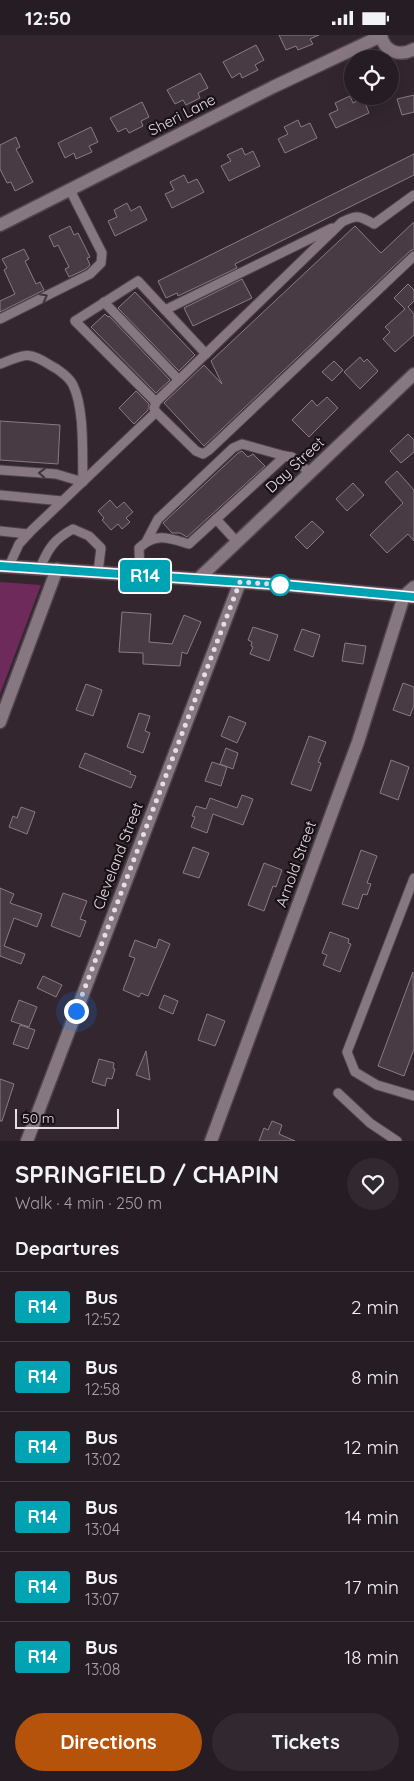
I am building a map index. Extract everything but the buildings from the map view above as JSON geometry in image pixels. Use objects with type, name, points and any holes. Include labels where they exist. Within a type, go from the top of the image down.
[{"type":"main road","points":[[5,566],[409,596]]},
{"type":"street","name":"Sheri Lane","points":[[0,225],[273,87],[381,36],[384,44],[390,51],[405,53],[414,49]]},
{"type":"street","name":"Day Street","points":[[198,579],[414,374]]},
{"type":"street","points":[[0,721],[57,569]]},
{"type":"street","name":"Cleveland Street","points":[[27,1141],[240,582]]},
{"type":"street","points":[[409,596],[414,587]]},
{"type":"street","name":"Arnold Street","points":[[211,1141],[358,742],[409,596]]},
{"type":"lane","points":[[0,319],[90,274],[101,263],[102,253],[70,190]]},
{"type":"lane","points":[[165,310],[354,216],[374,224],[414,195]]},
{"type":"lane","points":[[338,225],[156,402],[154,408],[156,412],[196,451],[203,453],[209,450],[414,256]]},
{"type":"lane","points":[[156,402],[74,321],[138,281],[206,354]]},
{"type":"lane","points":[[104,303],[179,380]]},
{"type":"lane","points":[[0,364],[24,354],[38,357],[57,369],[72,384],[80,407],[83,481]]},
{"type":"lane","points":[[5,566],[19,544],[156,412]]},
{"type":"lane","points":[[140,575],[139,548],[147,540],[158,519],[233,448],[242,444],[292,457],[310,473]]},
{"type":"lane","points":[[147,540],[164,537],[189,544],[285,456]]},
{"type":"lane","points":[[0,470],[56,473],[83,481]]},
{"type":"lane","points":[[0,495],[62,501]]},
{"type":"lane","points":[[216,519],[237,542]]},
{"type":"lane","points":[[40,568],[47,550],[61,535],[72,529],[89,536],[101,548],[98,572]]},
{"type":"lane","points":[[0,531],[28,535]]},
{"type":"lane","points":[[414,878],[347,1052],[355,1072],[377,1085],[414,1096]]},
{"type":"lane","points":[[338,1093],[370,1123],[397,1141]]},
{"type":"shaded area","points":[[0,582],[41,585],[0,694]]},
{"type":"bus line","name":"R14","points":[[0,566],[285,585],[414,597]]},
{"type":"route","points":[[76,1011],[240,582],[285,585],[280,585]]}]
